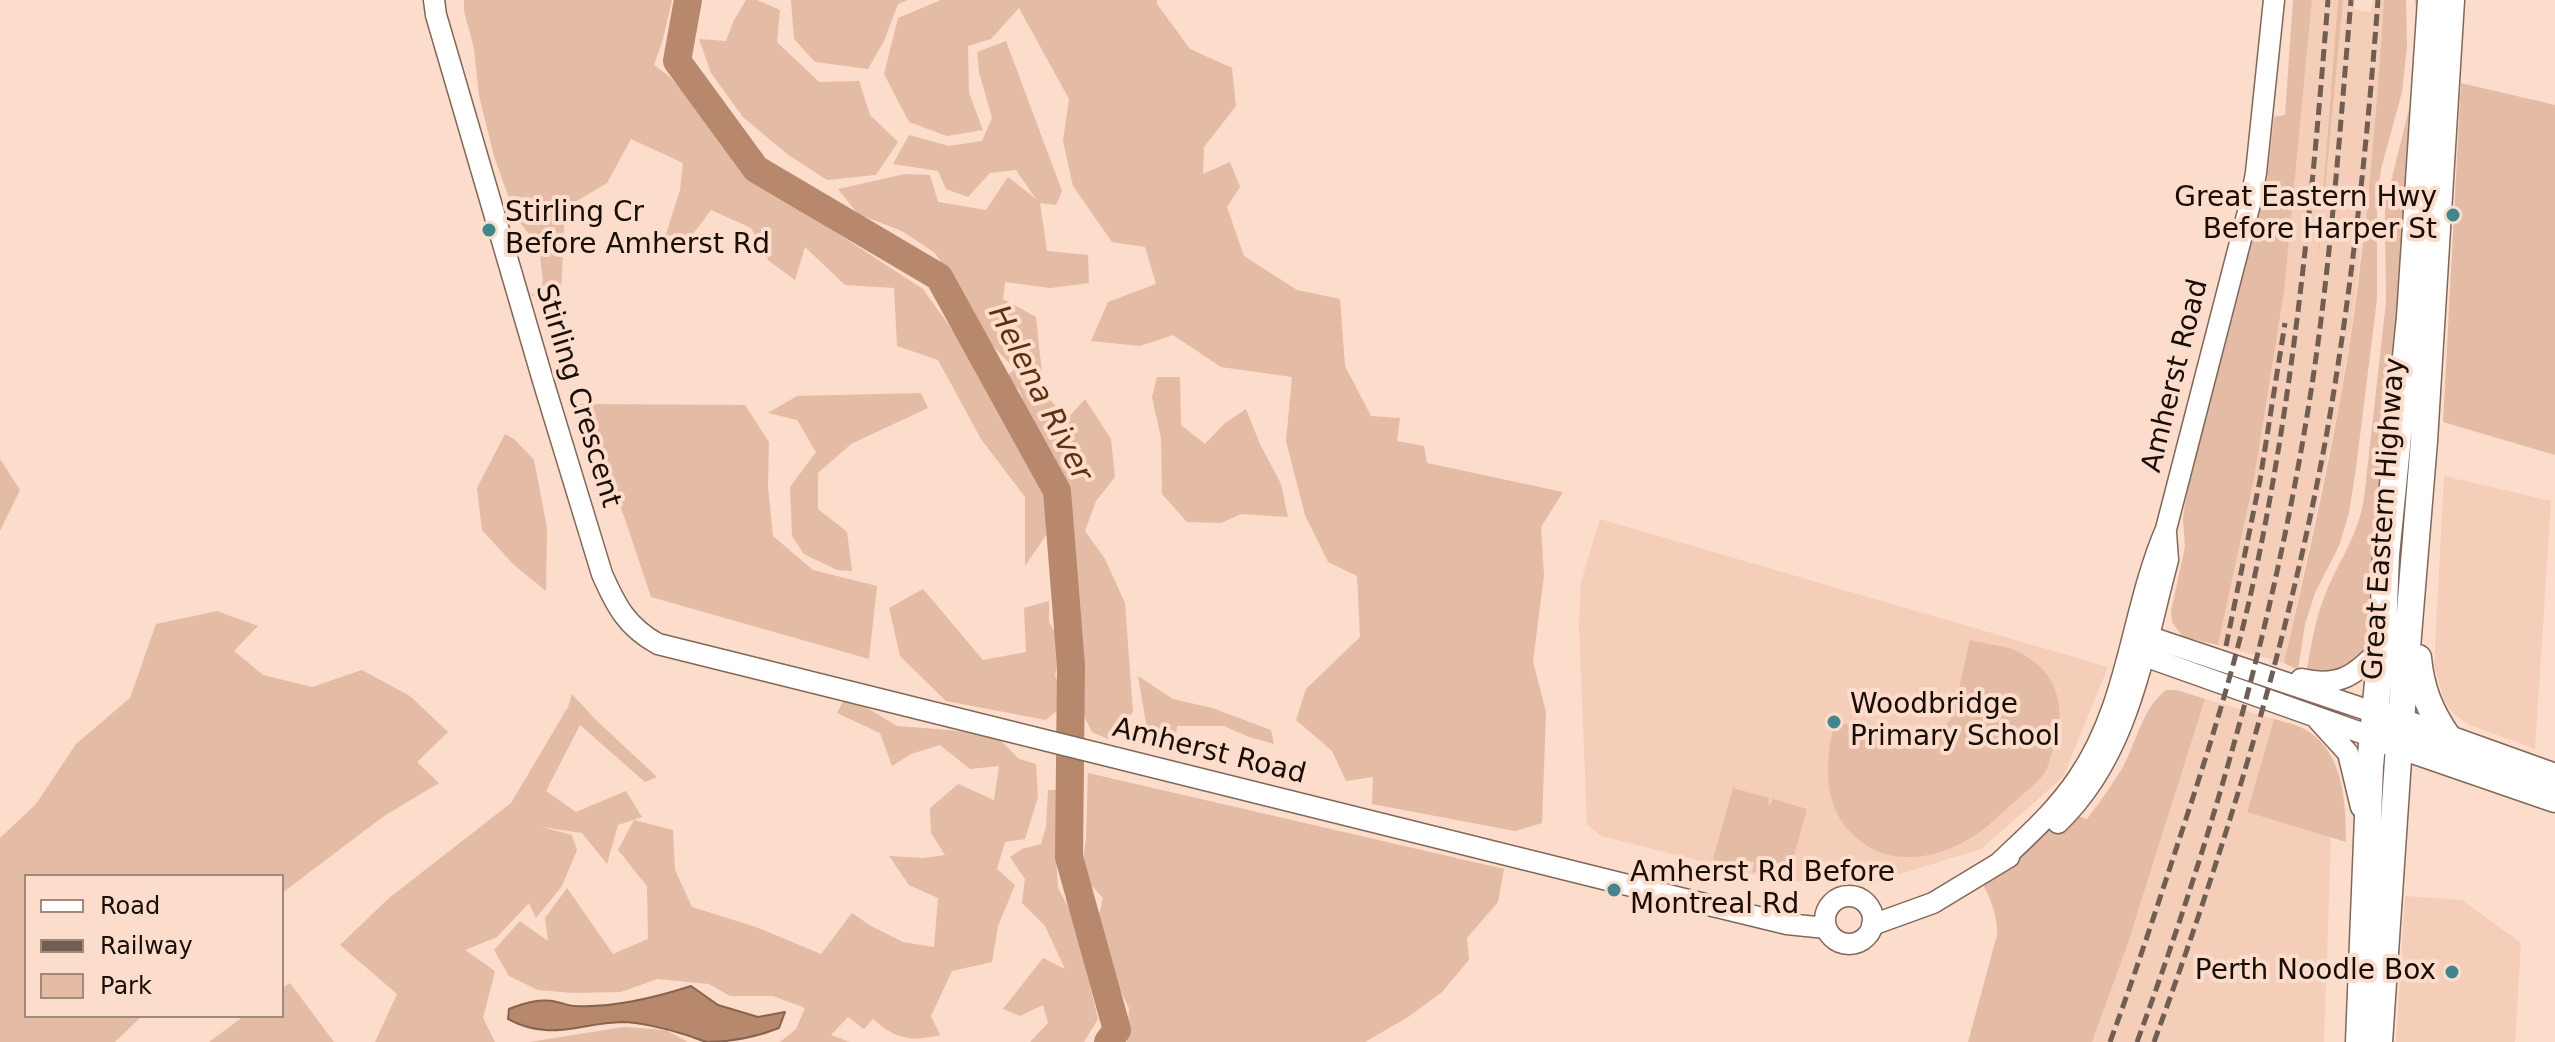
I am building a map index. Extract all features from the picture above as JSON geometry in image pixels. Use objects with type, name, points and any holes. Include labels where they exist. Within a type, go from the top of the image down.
[{"type":"main road","name":"Great Eastern Highway","points":[[2359,1042],[2367,837],[2386,555],[2410,317],[2431,0]]},
{"type":"main road","name":"Great Eastern Highway","points":[[2379,1042],[2424,441],[2451,0]]},
{"type":"main road","points":[[2408,629],[2416,644],[2424,697],[2447,736]]},
{"type":"main road","points":[[2375,725],[2401,733],[2555,799]]},
{"type":"main road","points":[[2401,733],[2447,736],[2555,777]]},
{"type":"street","name":"Stirling Crescent","points":[[434,0],[589,530],[611,596],[625,619]]},
{"type":"street","name":"Amherst Road","points":[[1872,925],[1933,903],[2041,837],[2079,802],[2108,758],[2126,716],[2153,559],[2166,529],[2252,194],[2274,0]]},
{"type":"street","name":"Amherst Road","points":[[1999,863],[2051,813],[2079,778],[2099,741],[2168,560],[2166,529]]},
{"type":"street","points":[[2168,560],[2162,599],[2167,627],[2202,655]]},
{"type":"street","name":"Amherst Road","points":[[625,619],[640,634],[658,644],[1039,739],[1787,924],[1827,918]]},
{"type":"street","points":[[2138,644],[2202,655],[2287,683],[2375,725]]},
{"type":"street","points":[[2138,644],[2201,676],[2312,715],[2375,725]]},
{"type":"street","points":[[2287,683],[2299,679],[2326,683],[2342,679],[2355,673],[2381,648]]},
{"type":"street","points":[[2126,716],[2142,685],[2154,675],[2166,672],[2201,676]]},
{"type":"street","points":[[2312,715],[2348,753],[2367,837]]},
{"type":"street","points":[[1864,901],[1871,912],[1872,925],[1862,939],[1849,943],[1836,940],[1827,918],[1838,898],[1845,896],[1897,904],[1933,903]]},
{"type":"shaded area","points":[[2312,0],[2338,0],[2321,222],[2343,0],[2355,0],[2354,10],[2371,12],[2373,0],[2384,0],[2375,135],[2352,324],[2339,403],[2284,663],[2218,645],[2254,479],[2284,292]]},
{"type":"shaded area","points":[[2444,476],[2551,501],[2535,749],[2470,725],[2455,715],[2445,702],[2434,666]]},
{"type":"shaded area","name":"Woodbridge Primary School","points":[[1600,519],[2108,667],[2063,777],[1981,849],[1868,884],[1775,880],[1601,836],[1587,824],[1579,625],[1581,582]]},
{"type":"shaded area","points":[[2205,699],[2274,719],[2247,811],[2331,837],[2324,1042],[2092,1042],[2127,946]]},
{"type":"shaded area","points":[[2405,896],[2462,900],[2521,943],[2515,1042],[2396,1042]]},
{"type":"shaded area","points":[[691,986],[718,1005],[758,1017],[785,1012],[779,1028],[717,1042],[629,1022],[552,1030],[523,1026],[508,1019],[509,1009],[532,1002],[551,1001],[575,1006],[619,1004]]},
{"type":"green space","points":[[464,0],[672,0],[654,65],[669,76],[702,112],[758,182],[923,289],[980,369],[1043,479],[1051,528],[1025,566],[1025,497],[981,439],[938,360],[897,346],[894,288],[845,285],[805,247],[795,280],[769,261],[751,228],[711,210],[687,242],[666,234],[680,190],[683,163],[631,139],[607,183],[565,208],[561,292],[531,296],[543,282],[539,246],[516,218],[494,156],[479,96]]},
{"type":"green space","points":[[746,0],[757,0],[780,10],[777,42],[819,82],[859,81],[870,115],[898,142],[876,175],[827,180],[787,154],[743,117],[711,73],[699,39],[726,41]]},
{"type":"green space","points":[[791,0],[908,0],[898,4],[884,41],[868,69],[815,62],[794,39]]},
{"type":"green space","points":[[941,0],[1157,0],[1190,49],[1232,68],[1236,106],[1204,147],[1203,174],[1230,162],[1240,187],[1227,207],[1244,256],[1297,290],[1340,299],[1345,366],[1371,416],[1400,418],[1397,441],[1424,446],[1427,463],[1563,492],[1541,527],[1544,575],[1533,662],[1546,712],[1542,823],[1515,831],[1372,804],[1373,777],[1346,781],[1332,751],[1296,720],[1306,689],[1360,637],[1357,576],[1328,562],[1305,515],[1286,441],[1292,377],[1221,367],[1173,335],[1140,346],[1091,341],[1108,302],[1156,284],[1145,247],[1112,242],[1073,186],[1063,141],[1069,99],[1019,8],[991,39],[968,46],[969,93],[983,130],[947,136],[909,122],[884,74],[898,18]]},
{"type":"green space","points":[[2293,0],[2312,0],[2284,292],[2254,479],[2218,645],[2183,637],[2172,622],[2171,611],[2185,547],[2183,518],[2200,430],[2267,180],[2274,117],[2285,115]]},
{"type":"green space","points":[[2338,0],[2343,0],[2317,272]]},
{"type":"green space","points":[[2384,0],[2406,0],[2407,46],[2402,92],[2381,169],[2377,199],[2377,299],[2356,468],[2349,513],[2339,546],[2315,593],[2305,624],[2298,670],[2284,663],[2331,450],[2353,322],[2372,161]]},
{"type":"green space","points":[[2415,0],[2423,0],[2402,234],[2402,311],[2371,644],[2366,655],[2345,675],[2306,675],[2319,611],[2353,535],[2364,498],[2386,302],[2385,206],[2413,93],[2417,23]]},
{"type":"green space","points":[[1006,41],[1062,191],[1056,205],[1040,203],[1047,251],[1088,255],[1089,283],[1050,288],[1005,282],[1003,299],[1036,317],[1044,393],[1067,419],[1085,399],[1111,439],[1115,477],[1096,501],[1085,531],[1105,559],[1125,603],[1133,712],[1108,739],[1092,732],[1079,706],[1079,653],[1071,557],[1058,468],[1033,426],[1019,390],[1004,378],[1015,369],[983,336],[935,253],[902,231],[858,214],[838,189],[905,174],[930,175],[938,202],[986,210],[1008,177],[1036,199],[1016,170],[990,173],[968,197],[946,189],[938,171],[893,164],[909,135],[949,146],[982,141],[992,118],[979,72],[977,52]]},
{"type":"green space","points":[[2461,83],[2555,105],[2555,455],[2443,422]]},
{"type":"green space","points":[[1157,377],[1180,377],[1181,425],[1205,444],[1225,423],[1246,409],[1281,484],[1288,517],[1241,514],[1221,523],[1187,522],[1162,494],[1161,438],[1152,397]]},
{"type":"green space","points":[[921,393],[928,408],[851,444],[818,473],[818,509],[847,532],[852,571],[837,570],[804,554],[792,536],[790,487],[816,452],[797,420],[768,413],[797,396]]},
{"type":"green space","points":[[579,404],[745,405],[769,442],[768,487],[773,536],[813,570],[877,586],[869,659],[651,597],[624,516]]},
{"type":"green space","points":[[505,434],[534,460],[547,528],[546,591],[514,565],[482,530],[477,488]]},
{"type":"green space","points":[[0,459],[20,490],[0,531]]},
{"type":"green space","points":[[923,589],[983,660],[1026,652],[1024,608],[1049,601],[1049,622],[1063,645],[1055,675],[1065,704],[1046,720],[946,701],[900,656],[889,608]]},
{"type":"green space","points":[[217,611],[258,626],[234,651],[263,675],[312,687],[362,670],[410,696],[448,732],[417,762],[439,783],[384,816],[284,891],[284,874],[24,874],[24,1018],[140,1018],[115,1042],[0,1042],[0,838],[36,804],[76,744],[130,698],[156,624]]},
{"type":"green space","points":[[1970,640],[2017,651],[2031,659],[2050,680],[2059,705],[2059,719],[2046,769],[2033,786],[1987,826],[1956,846],[1923,856],[1906,857],[1874,850],[1846,827],[1833,803],[1828,762],[1835,722],[1927,738],[1941,730],[1951,719]]},
{"type":"green space","points":[[1138,676],[1173,699],[1212,708],[1271,730],[1274,744],[1224,726],[1177,726],[1174,753],[1163,744],[1150,747]]},
{"type":"green space","points":[[2166,690],[2177,690],[2205,699],[2127,946],[2092,1042],[1968,1042],[1997,935],[1994,912],[1979,876],[2028,847],[2068,813],[2087,819],[2123,767],[2151,706]]},
{"type":"green space","points":[[572,694],[657,777],[645,782],[580,725],[546,791],[576,812],[626,791],[642,817],[618,825],[607,864],[582,833],[542,827],[572,835],[577,850],[562,886],[536,918],[529,903],[497,937],[465,950],[495,971],[483,1018],[495,1042],[375,1042],[397,994],[340,945],[389,898],[511,803],[568,707]]},
{"type":"green space","points":[[845,698],[897,726],[997,737],[1019,759],[1036,764],[1038,797],[1025,839],[1005,842],[997,869],[1015,885],[998,926],[992,962],[952,971],[931,1016],[940,1035],[904,1037],[873,1019],[864,1029],[848,1017],[831,1035],[850,1042],[780,1042],[796,1029],[805,1008],[773,996],[730,996],[709,984],[657,979],[621,992],[574,993],[538,990],[509,976],[494,950],[520,921],[548,941],[545,918],[567,888],[613,954],[648,939],[647,886],[618,850],[634,820],[673,830],[675,870],[692,907],[756,927],[821,954],[852,913],[903,942],[934,947],[938,898],[909,885],[889,856],[923,858],[945,855],[931,833],[930,808],[958,784],[994,800],[999,766],[970,769],[940,745],[911,754],[892,766],[880,733],[837,713]]},
{"type":"green space","points":[[2274,719],[2304,729],[2327,750],[2340,779],[2346,842],[2247,812]]},
{"type":"green space","points":[[1088,773],[1504,869],[1498,902],[1467,938],[1469,960],[1442,992],[1408,1017],[1365,1042],[1127,1042],[1129,1008],[1105,960],[1096,929],[1103,898],[1081,874],[1086,839]]},
{"type":"green space","points":[[1733,788],[1769,798],[1770,805],[1773,799],[1807,809],[1787,880],[1752,871],[1755,862],[1752,861],[1749,870],[1713,859]]},
{"type":"green space","points":[[1048,790],[1057,790],[1058,888],[1073,916],[1098,1019],[1084,1042],[1030,1042],[1048,1023],[1043,1005],[1020,1016],[1003,1009],[1043,958],[1065,969],[1045,926],[1022,903],[1025,879],[1010,857],[1022,849],[1041,844],[1046,827]]},
{"type":"green space","points":[[290,983],[334,1042],[209,1042],[241,1018],[284,1018],[284,987]]},
{"type":"green space","points":[[624,1027],[666,1030],[688,1042],[529,1042]]},
{"type":"waterway","name":"Helena River","points":[[688,0],[677,61],[756,169],[939,277],[1057,491],[1071,666],[1069,857],[1117,1030],[1108,1042]]},
{"type":"railway","points":[[2110,1042],[2201,772],[2251,593],[2279,446],[2300,298],[2328,0]]},
{"type":"railway","points":[[2137,1042],[2215,811],[2258,654],[2293,496],[2322,313],[2351,0]]},
{"type":"railway","points":[[2154,1042],[2254,740],[2312,510],[2336,378],[2351,271],[2378,0]]},
{"type":"railway","points":[[2226,646],[2260,480],[2285,323]]},
{"type":"place","name":"Great Eastern Hwy Before Harper St","points":[[2453,215]]},
{"type":"place","name":"Stirling Cr Before Amherst Rd","points":[[489,230]]},
{"type":"place","name":"Woodbridge Primary School","points":[[1834,722]]},
{"type":"place","name":"Amherst Rd Before Montreal Rd","points":[[1614,890]]},
{"type":"place","name":"Perth Noodle Box","points":[[2452,972]]}]
